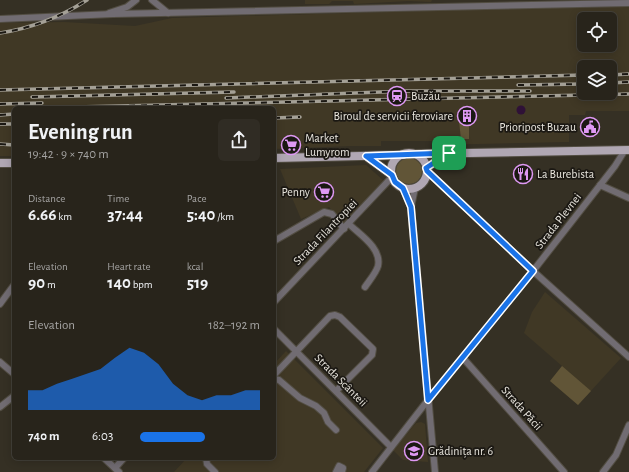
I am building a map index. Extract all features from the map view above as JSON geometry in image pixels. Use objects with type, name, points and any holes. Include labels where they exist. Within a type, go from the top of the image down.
[{"type":"main road","points":[[276,158],[627,150]]},
{"type":"main road","points":[[426,169],[449,153]]},
{"type":"main road","points":[[366,156],[392,176],[398,186],[403,188],[415,188],[422,183],[426,169],[422,159],[414,154]]},
{"type":"main road","points":[[392,176],[394,163],[403,155]]},
{"type":"main road","points":[[0,163],[12,163]]},
{"type":"street","points":[[102,15],[126,7],[136,0]]},
{"type":"street","points":[[152,0],[158,7],[169,14]]},
{"type":"street","points":[[0,19],[102,15],[629,2]]},
{"type":"street","name":"Strada Plevnei","points":[[372,472],[428,400],[533,271],[627,150]]},
{"type":"street","points":[[426,169],[533,271],[629,356]]},
{"type":"street","name":"Strada Filantropiei","points":[[276,300],[344,230],[392,176]]},
{"type":"street","points":[[600,185],[629,198]]},
{"type":"street","points":[[403,188],[411,207]]},
{"type":"street","points":[[415,188],[411,207],[435,472]]},
{"type":"street","points":[[276,240],[324,212],[332,214],[344,230]]},
{"type":"street","points":[[349,224],[374,248],[378,258],[378,266],[364,287]]},
{"type":"street","points":[[0,304],[12,288]]},
{"type":"street","points":[[336,391],[372,355],[372,347],[340,317],[333,315],[296,351],[276,376],[300,398],[316,406],[324,413],[328,422],[336,430]]},
{"type":"street","name":"Strada Scânteii","points":[[276,331],[391,447]]},
{"type":"street","name":"Strada Păcii","points":[[463,358],[564,472]]},
{"type":"street","points":[[0,362],[3,369]]},
{"type":"street","points":[[0,407],[12,398]]},
{"type":"street","points":[[603,472],[616,454],[629,425]]},
{"type":"street","points":[[106,460],[117,470],[123,460]]},
{"type":"street","points":[[206,460],[207,464],[215,472]]},
{"type":"street","points":[[336,472],[339,466],[343,468],[342,472]]},
{"type":"shaded area","points":[[305,0],[432,0],[431,2],[409,1],[354,4],[353,1],[332,1],[329,4],[305,4]]},
{"type":"shaded area","points":[[629,5],[629,111],[586,111],[585,115],[569,115],[569,142],[435,145],[435,141],[381,141],[381,146],[276,149],[276,106],[12,106],[12,156],[0,156],[0,23],[64,22],[135,26],[172,18]]},
{"type":"shaded area","points":[[519,106],[523,106],[525,110],[523,114],[519,114],[517,112],[517,108]]},
{"type":"shaded area","points":[[469,120],[469,139],[461,139],[459,121]]},
{"type":"shaded area","points":[[409,158],[418,162],[422,171],[418,180],[409,184],[400,180],[396,171],[400,162]]},
{"type":"shaded area","points":[[366,165],[384,181],[344,224],[329,207],[301,219],[280,169]]},
{"type":"shaded area","points":[[545,292],[621,358],[578,405],[550,381],[562,366],[524,333],[532,312]]},
{"type":"shaded area","points":[[286,351],[383,448],[364,472],[174,472],[185,460],[276,460],[276,362]]},
{"type":"shaded area","points":[[562,366],[591,391],[578,405],[550,381]]},
{"type":"shaded area","points":[[421,422],[425,424],[428,462],[403,460],[393,450],[416,423]]},
{"type":"railway","points":[[0,33],[34,25],[56,17],[87,0]]},
{"type":"railway","points":[[617,75],[629,74]]},
{"type":"railway","points":[[0,90],[577,75]]},
{"type":"railway","points":[[617,83],[629,82]]},
{"type":"railway","points":[[518,85],[577,84]]},
{"type":"railway","points":[[226,98],[406,91],[530,91]]},
{"type":"railway","points":[[32,97],[234,92]]},
{"type":"railway","points":[[118,106],[629,94]]},
{"type":"railway","points":[[0,104],[42,103]]},
{"type":"railway","points":[[0,115],[12,114]]},
{"type":"railway","points":[[276,118],[300,117]]},
{"type":"railway","points":[[0,124],[12,124]]},
{"type":"railway","points":[[0,144],[12,145]]},
{"type":"place","name":"Buzău","points":[[397,96]]},
{"type":"place","name":"Biroul de servicii feroviare","points":[[467,116]]},
{"type":"place","name":"Prioripost Buzau","points":[[590,127]]},
{"type":"place","name":"Market Lumyrom","points":[[291,145]]},
{"type":"place","name":"La Burebista","points":[[523,174]]},
{"type":"place","name":"Penny","points":[[324,192]]},
{"type":"place","name":"Grădinița nr. 6","points":[[414,451]]},
{"type":"route","points":[[449,153],[426,168],[427,171],[533,271],[428,400],[411,207],[403,188],[398,186],[392,175],[366,156],[449,153]]}]
